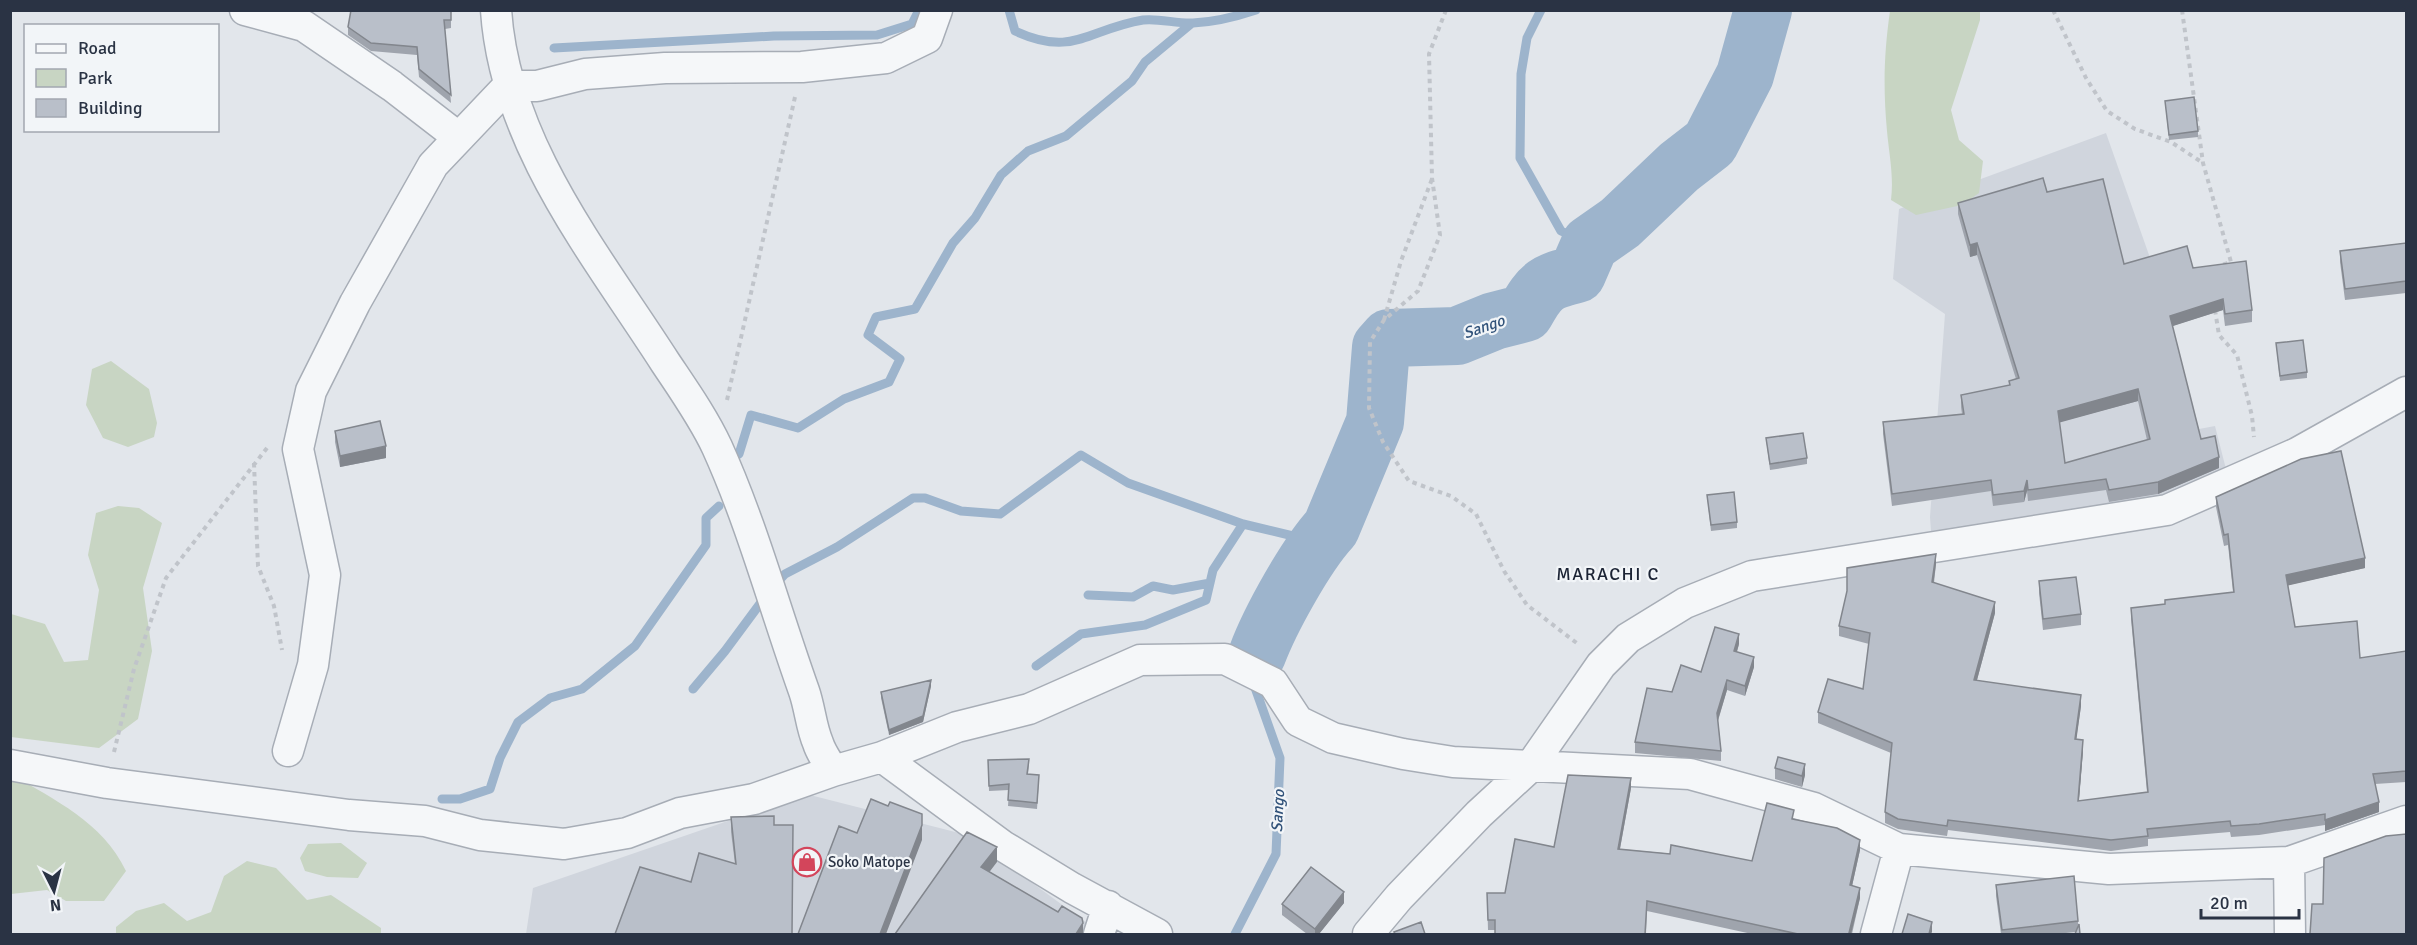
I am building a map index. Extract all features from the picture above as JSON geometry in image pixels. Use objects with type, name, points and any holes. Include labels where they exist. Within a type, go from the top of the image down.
[{"type":"street","points":[[245,10],[304,26],[392,86],[458,137]]},
{"type":"street","points":[[496,10],[498,45],[508,86],[531,147],[558,196],[685,393],[716,447],[770,589],[806,696],[818,743],[833,771]]},
{"type":"street","points":[[288,751],[313,665],[325,575],[298,449],[311,391],[355,303],[434,165],[458,137],[508,86],[537,86],[585,74],[665,68],[802,67],[886,58],[927,38],[937,10]]},
{"type":"street","points":[[1368,934],[1399,897],[1479,814],[1530,767],[1568,716],[1601,665],[1628,638],[1685,603],[1752,576],[2168,510],[2297,453],[2406,392]]},
{"type":"street","points":[[10,765],[107,783],[349,814],[425,820],[480,835],[564,844],[627,833],[680,813],[753,800],[833,771],[882,757],[957,727],[1029,709],[1140,660],[1225,659],[1272,683],[1298,721],[1333,738],[1403,754],[1453,762],[1690,774],[1814,808],[1899,849],[2109,869],[2289,862],[2406,821]]},
{"type":"street","points":[[882,757],[1003,846],[1072,888],[1157,934]]},
{"type":"street","points":[[1876,934],[1899,849]]},
{"type":"street","points":[[2289,862],[2290,934]]},
{"type":"street","points":[[1099,934],[1108,906]]},
{"type":"path","points":[[1384,320],[1418,291],[1440,235],[1432,178],[1429,54],[1446,10]]},
{"type":"path","points":[[2053,10],[2086,78],[2107,111],[2134,129],[2171,142],[2203,163]]},
{"type":"path","points":[[2182,10],[2203,163],[2231,261],[2212,267]]},
{"type":"path","points":[[716,447],[802,67]]},
{"type":"path","points":[[1432,178],[1401,261],[1384,320],[1370,342],[1369,408],[1383,442],[1409,481],[1451,496],[1476,514],[1504,571],[1527,605],[1601,665]]},
{"type":"path","points":[[2214,304],[2219,335],[2237,355],[2252,416],[2258,471]]},
{"type":"path","points":[[107,783],[134,669],[166,578],[254,462],[268,447]]},
{"type":"path","points":[[254,462],[258,566],[274,606],[283,659]]},
{"type":"shaded area","points":[[2106,133],[2161,289],[2199,429],[2215,426],[2227,473],[2163,500],[2097,517],[1931,531],[1930,517],[1945,314],[1893,279],[1899,209]]},
{"type":"shaded area","name":"Soko Matope","points":[[806,794],[967,835],[1102,934],[526,934],[533,888]]},
{"type":"green space","points":[[1890,11],[1980,11],[1980,20],[1951,110],[1959,140],[1983,161],[1979,193],[1962,205],[1916,215],[1891,200],[1892,174],[1885,85],[1885,56]]},
{"type":"green space","points":[[111,361],[149,389],[157,423],[154,437],[128,447],[103,438],[86,405],[92,369]]},
{"type":"green space","points":[[118,506],[139,508],[162,523],[143,588],[152,651],[138,719],[99,748],[11,737],[11,614],[45,624],[64,662],[88,660],[99,590],[88,555],[96,513]]},
{"type":"green space","points":[[10,773],[91,825],[116,854],[126,871],[104,901],[66,901],[47,890],[11,894]]},
{"type":"green space","points":[[341,843],[367,863],[358,878],[327,877],[305,871],[300,858],[308,844]]},
{"type":"green space","points":[[247,861],[276,868],[307,900],[331,895],[381,928],[381,934],[116,934],[116,927],[136,911],[164,903],[187,921],[211,912],[224,876]]},
{"type":"building","points":[[351,10],[451,10],[451,20],[444,20],[451,95],[419,69],[417,47],[371,43],[348,27]]},
{"type":"building","points":[[2194,97],[2198,131],[2169,135],[2165,101]]},
{"type":"building","points":[[2043,178],[2047,192],[2103,179],[2124,264],[2187,246],[2193,268],[2246,261],[2252,310],[2225,314],[2223,299],[2170,316],[2201,439],[2215,436],[2219,457],[2158,482],[2109,490],[2106,479],[2028,490],[2027,480],[2024,491],[1993,495],[1991,480],[1892,494],[1883,422],[1964,414],[1961,395],[2010,385],[2009,381],[2019,378],[1977,243],[1970,245],[1958,203]],"holes":[[[2138,389],[2150,439],[2065,463],[2058,411]]]},
{"type":"building","points":[[2406,243],[2406,281],[2345,289],[2340,251]]},
{"type":"building","points":[[2303,340],[2307,372],[2280,376],[2276,343]]},
{"type":"building","points":[[380,421],[386,446],[340,456],[335,431]]},
{"type":"building","points":[[1803,433],[1807,458],[1770,464],[1766,438]]},
{"type":"building","points":[[2341,451],[2365,558],[2286,575],[2295,627],[2357,621],[2360,658],[2406,651],[2406,771],[2373,774],[2379,802],[2325,820],[2325,814],[2259,824],[2231,826],[2230,821],[2147,829],[2148,836],[2111,840],[1948,820],[1947,826],[1898,819],[1885,812],[1892,743],[1818,712],[1828,679],[1863,689],[1870,633],[1839,626],[1847,591],[1847,568],[1936,554],[1932,582],[1995,602],[1974,680],[2081,695],[2075,739],[2083,740],[2078,801],[2148,792],[2131,608],[2165,604],[2165,600],[2234,592],[2228,534],[2224,535],[2216,497],[2301,459]]},
{"type":"building","points":[[1734,492],[1737,522],[1711,525],[1707,495]]},
{"type":"building","points":[[2076,577],[2081,614],[2043,619],[2039,581]]},
{"type":"building","points":[[1715,627],[1739,634],[1734,651],[1754,657],[1745,686],[1727,680],[1717,713],[1721,751],[1635,742],[1647,688],[1672,692],[1681,665],[1701,672]]},
{"type":"building","points":[[931,680],[923,716],[889,730],[881,692]]},
{"type":"building","points":[[1778,757],[1805,764],[1802,776],[1775,768]]},
{"type":"building","points":[[1029,759],[1027,774],[1039,775],[1037,803],[1008,800],[1009,784],[989,786],[988,760]]},
{"type":"building","points":[[1568,775],[1631,778],[1618,849],[1670,854],[1671,845],[1752,861],[1767,803],[1794,810],[1792,819],[1837,828],[1860,840],[1850,885],[1860,888],[1849,933],[1852,934],[1798,934],[1647,901],[1645,934],[1495,934],[1495,920],[1488,920],[1487,893],[1505,893],[1515,839],[1554,847]]},
{"type":"building","points":[[871,799],[888,806],[890,802],[922,814],[922,825],[880,934],[798,934],[839,826],[857,833]]},
{"type":"building","points":[[774,816],[774,825],[793,825],[792,934],[615,934],[640,867],[691,882],[699,853],[736,864],[731,817]]},
{"type":"building","points":[[967,832],[997,847],[981,867],[1058,912],[1062,906],[1082,918],[1083,923],[1076,934],[895,934]]},
{"type":"building","points":[[2406,834],[2406,934],[2310,934],[2312,904],[2323,904],[2324,858],[2386,836]]},
{"type":"building","points":[[1311,867],[1344,892],[1315,929],[1282,904]]},
{"type":"building","points":[[2074,876],[2078,921],[2002,930],[1996,885]]},
{"type":"building","points":[[1908,914],[1932,922],[1929,934],[1902,934]]},
{"type":"building","points":[[1421,922],[1425,934],[1395,934],[1394,932]]},
{"type":"building","points":[[2079,924],[2080,934],[2075,934]]},
{"type":"waterway","points":[[554,48],[774,36],[877,35],[912,24],[919,10]]},
{"type":"waterway","points":[[1009,10],[1015,31],[1035,39],[1052,42],[1080,39],[1143,20],[1201,22],[1225,19],[1256,10]]},
{"type":"waterway","points":[[1541,10],[1527,38],[1521,74],[1520,158],[1561,231],[1590,244]]},
{"type":"waterway","name":"Sango","points":[[1257,655],[1290,588],[1311,554],[1331,528],[1375,422],[1381,347],[1389,338],[1457,336],[1494,321],[1525,313],[1545,286],[1558,279],[1577,274],[1590,244],[1620,223],[1679,167],[1710,143],[1745,75],[1763,10]]},
{"type":"waterway","points":[[739,454],[751,415],[798,428],[844,399],[889,382],[900,359],[868,335],[876,317],[915,309],[953,243],[975,218],[1001,175],[1028,151],[1066,136],[1132,81],[1145,62],[1192,23]]},
{"type":"waterway","points":[[774,586],[785,574],[837,547],[913,498],[925,498],[961,511],[1000,514],[1081,455],[1128,483],[1243,524]]},
{"type":"waterway","points":[[442,799],[460,799],[490,789],[500,758],[518,722],[550,698],[582,689],[635,646],[706,545],[706,518],[719,506]]},
{"type":"waterway","points":[[1036,666],[1081,634],[1145,625],[1206,600],[1213,570],[1243,524],[1318,542]]},
{"type":"waterway","points":[[1088,595],[1133,597],[1153,586],[1173,590],[1210,583]]},
{"type":"waterway","points":[[693,689],[765,597]]},
{"type":"waterway","name":"Sango","points":[[1235,934],[1276,854],[1280,758],[1253,682]]},
{"type":"place","name":"Soko Matope","points":[[807,862]]},
{"type":"district","name":"MARACHI C","points":[[1608,574]]}]
